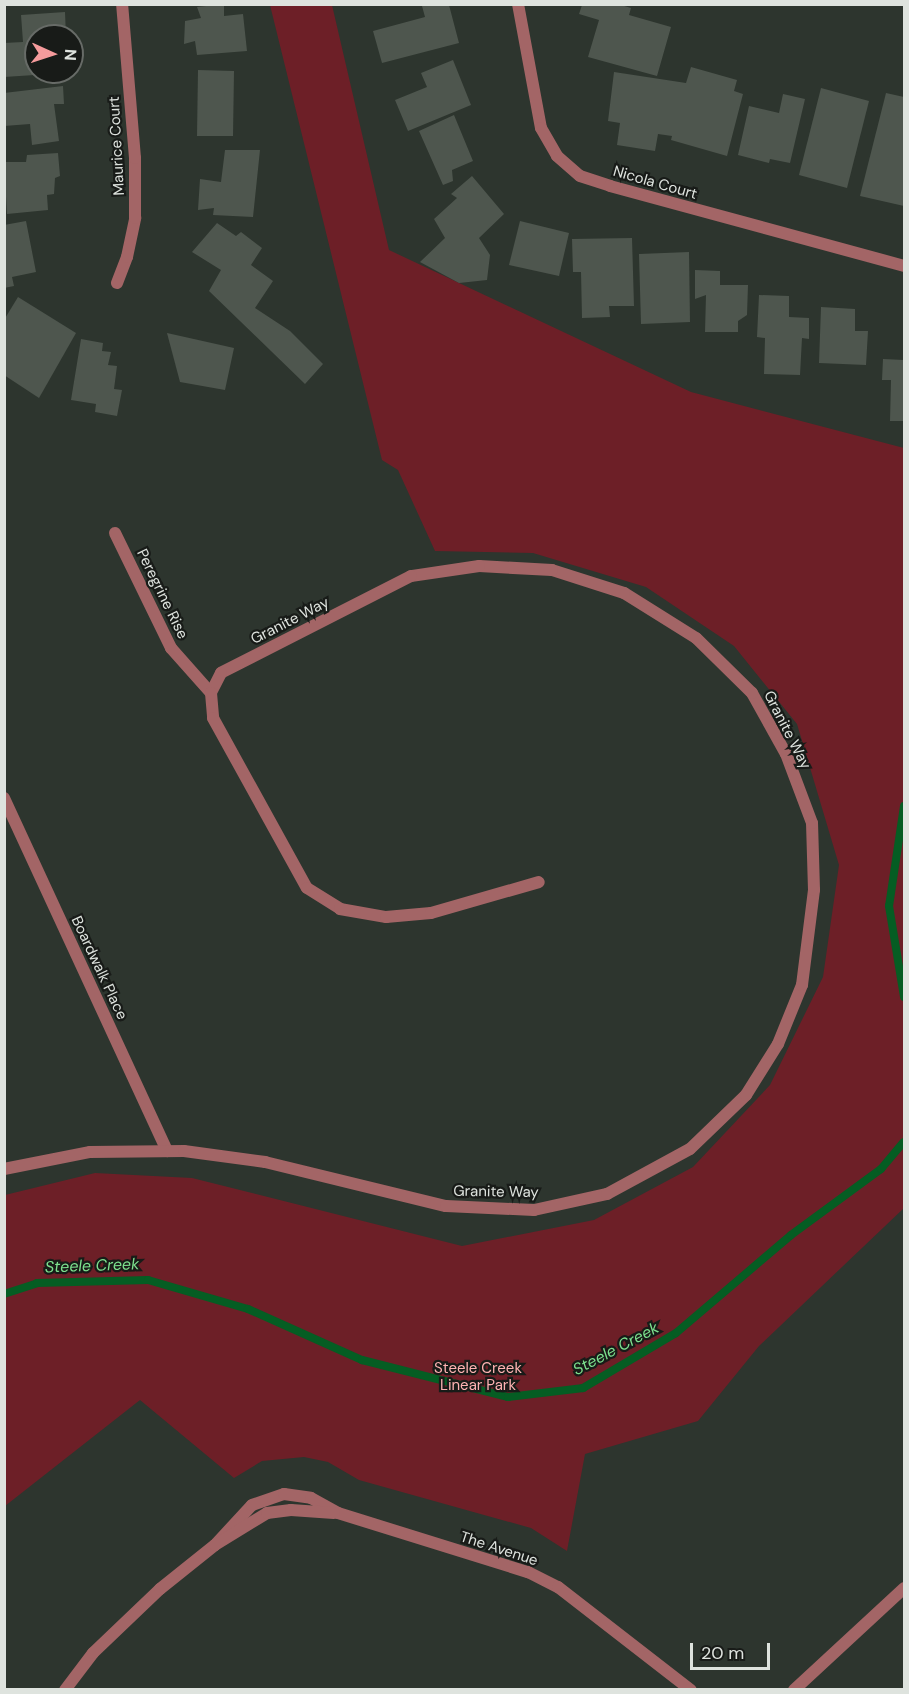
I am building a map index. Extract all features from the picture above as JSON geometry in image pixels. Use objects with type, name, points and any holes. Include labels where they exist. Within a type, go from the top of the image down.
[{"type":"street","name":"Maurice Court","points":[[117,283],[127,257],[135,218],[135,158],[122,4]]},
{"type":"street","name":"Nicola Court","points":[[518,4],[541,128],[558,156],[580,176],[904,266]]},
{"type":"street","name":"Peregrine Rise","points":[[115,533],[171,648],[211,693]]},
{"type":"street","name":"Granite Way","points":[[4,1169],[90,1152],[184,1151],[265,1162],[446,1206],[534,1210],[607,1194],[690,1149],[746,1095],[778,1044],[802,985],[814,890],[812,823],[786,753],[752,693],[696,638],[624,592],[552,570],[479,566],[411,576],[221,673],[211,693]]},
{"type":"street","points":[[211,693],[213,718],[307,888],[340,909],[386,917],[431,913],[539,882]]},
{"type":"street","name":"Boardwalk Place","points":[[4,798],[167,1151]]},
{"type":"street","name":"The Avenue","points":[[65,1689],[93,1653],[160,1589],[215,1545],[252,1505],[284,1494],[311,1498],[339,1514],[528,1572],[558,1587],[691,1689]]},
{"type":"street","points":[[794,1689],[904,1588]]},
{"type":"green space","name":"Steele Creek Linear Park","points":[[270,5],[332,5],[389,250],[691,392],[904,448],[904,1208],[759,1346],[698,1421],[585,1454],[567,1551],[531,1528],[359,1480],[328,1462],[304,1457],[262,1461],[234,1478],[140,1400],[5,1506],[5,1195],[95,1173],[192,1178],[462,1246],[594,1220],[693,1167],[770,1085],[823,977],[839,865],[797,724],[734,646],[646,587],[533,553],[435,551],[398,470],[382,460]]},
{"type":"building","points":[[224,4],[224,16],[243,14],[247,51],[197,55],[195,41],[184,44],[185,21],[201,18],[197,7]]},
{"type":"building","points":[[449,5],[459,43],[382,63],[373,31],[425,17],[422,6]]},
{"type":"building","points":[[582,5],[621,5],[631,8],[629,15],[671,27],[657,76],[588,57],[599,20],[579,14]]},
{"type":"building","points":[[65,12],[66,24],[24,24],[24,76],[4,77],[4,43],[23,42],[21,15]]},
{"type":"building","points":[[453,60],[471,105],[408,131],[395,100],[427,87],[421,73]]},
{"type":"building","points":[[691,67],[737,80],[734,91],[743,94],[727,156],[671,140],[672,136],[658,134],[655,151],[617,145],[620,123],[608,121],[614,72],[686,83]]},
{"type":"building","points":[[198,70],[234,71],[233,136],[197,136]]},
{"type":"building","points":[[63,86],[64,104],[54,104],[59,141],[32,145],[30,124],[4,126],[4,93]]},
{"type":"building","points":[[821,88],[869,101],[847,188],[799,175]]},
{"type":"building","points":[[886,93],[904,97],[904,206],[860,196]]},
{"type":"building","points":[[783,94],[805,99],[790,163],[770,159],[769,163],[738,155],[749,106],[779,113]]},
{"type":"building","points":[[454,115],[473,161],[452,170],[453,181],[443,185],[419,131]]},
{"type":"building","points":[[225,150],[260,150],[253,217],[213,215],[214,208],[198,210],[200,179],[221,182]]},
{"type":"building","points":[[58,153],[60,176],[55,178],[54,194],[47,195],[48,210],[7,214],[4,162],[26,162],[27,155]]},
{"type":"building","points":[[472,176],[504,214],[479,238],[490,255],[487,280],[459,283],[420,262],[445,238],[434,219],[457,198],[451,194]]},
{"type":"building","points":[[26,221],[36,272],[12,277],[14,286],[4,288],[4,225]]},
{"type":"building","points":[[520,221],[569,233],[559,276],[509,265]]},
{"type":"building","points":[[217,223],[236,236],[241,232],[262,248],[251,265],[273,281],[255,308],[290,331],[323,364],[305,384],[209,291],[221,270],[192,252]]},
{"type":"building","points":[[632,238],[634,306],[609,306],[610,317],[582,318],[581,272],[573,272],[572,239]]},
{"type":"building","points":[[689,252],[690,322],[641,324],[639,254]]},
{"type":"building","points":[[695,270],[720,271],[720,285],[748,285],[747,315],[738,321],[738,332],[705,332],[706,295],[695,299]]},
{"type":"building","points":[[759,295],[789,296],[789,317],[809,318],[809,339],[802,338],[800,375],[764,374],[765,338],[757,337]]},
{"type":"building","points":[[18,297],[76,333],[39,398],[4,375],[4,320]]},
{"type":"building","points":[[821,307],[855,309],[855,331],[868,331],[866,365],[819,363]]},
{"type":"building","points":[[167,333],[234,348],[225,390],[180,382]]},
{"type":"building","points":[[81,339],[103,343],[102,351],[111,352],[108,365],[117,366],[114,389],[122,390],[117,416],[95,412],[96,404],[71,400]]},
{"type":"building","points":[[883,359],[904,360],[904,421],[890,421],[891,380],[882,380]]},
{"type":"waterway","name":"Steele Creek","points":[[904,806],[889,906],[904,997]]},
{"type":"waterway","name":"Steele Creek","points":[[4,1294],[37,1283],[148,1280],[248,1309],[362,1360],[508,1397],[583,1388],[676,1333],[791,1235],[881,1169],[904,1142]]}]
